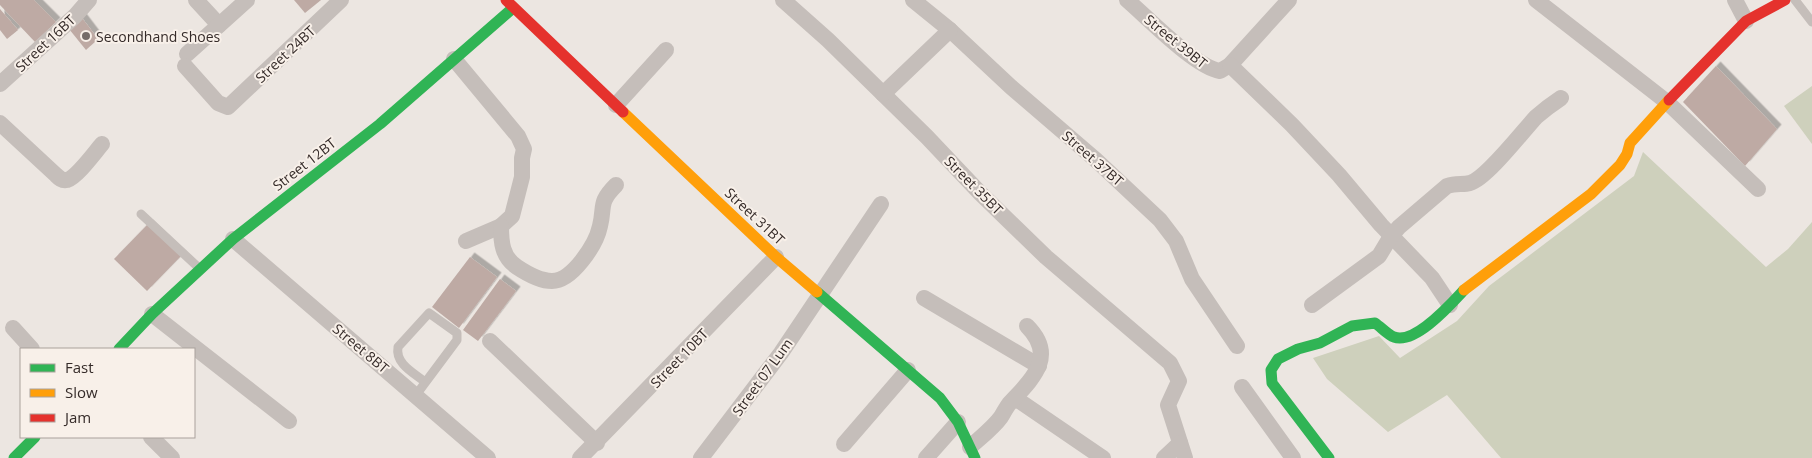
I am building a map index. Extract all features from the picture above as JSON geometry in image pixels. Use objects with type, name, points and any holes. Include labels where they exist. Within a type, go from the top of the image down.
[{"type":"street","name":"Street 16BT","points":[[0,84],[75,16],[89,0]]},
{"type":"street","points":[[196,0],[220,25],[247,0]]},
{"type":"street","name":"Street 24BT","points":[[220,25],[186,60],[218,104],[228,107],[341,0]]},
{"type":"street","name":"Street 35BT","points":[[783,0],[828,40],[1046,257],[1170,363],[1176,371],[1179,381],[1168,405],[1182,450]]},
{"type":"street","name":"Street 37BT","points":[[913,0],[950,30],[1011,87],[1103,166],[1160,220],[1176,241],[1192,279],[1237,346]]},
{"type":"street","name":"Street 39BT","points":[[1127,0],[1194,58],[1212,70],[1220,71],[1230,65]]},
{"type":"street","points":[[1289,0],[1230,65],[1292,124],[1339,175],[1391,236],[1432,278],[1450,305]]},
{"type":"street","points":[[1536,0],[1666,102],[1758,189]]},
{"type":"street","points":[[1735,0],[1746,21]]},
{"type":"street","points":[[1329,458],[1272,383],[1271,370],[1278,359],[1298,349],[1320,343],[1352,326],[1375,324],[1394,337],[1404,338],[1436,319],[1465,289],[1560,219],[1609,178],[1627,154],[1630,143],[1666,102],[1746,21],[1785,0]]},
{"type":"street","name":"Street 12BT","points":[[120,348],[152,314],[233,239],[380,124],[454,60],[510,4]]},
{"type":"street","name":"Street 31BT","points":[[510,4],[776,257],[940,398],[958,422],[973,452]]},
{"type":"street","points":[[883,94],[950,30]]},
{"type":"street","points":[[616,105],[666,50]]},
{"type":"street","points":[[454,60],[518,136],[524,149],[522,177],[512,216],[501,226],[466,241]]},
{"type":"street","points":[[1312,305],[1379,256],[1391,236],[1448,186],[1455,183],[1471,183],[1485,173],[1536,117],[1561,98]]},
{"type":"street","points":[[0,123],[56,175],[66,180],[73,177],[102,144]]},
{"type":"street","points":[[501,226],[504,254],[514,265],[528,274],[551,281],[564,278],[589,252],[600,227],[602,204],[607,194],[616,185]]},
{"type":"street","name":"Street 07 Lum","points":[[706,456],[781,353],[881,204]]},
{"type":"street","name":"Street 8BT","points":[[233,239],[421,388],[488,458]]},
{"type":"street","name":"Street 10BT","points":[[580,458],[597,443],[776,257]]},
{"type":"street","points":[[924,298],[1039,366]]},
{"type":"street","points":[[152,314],[289,421]]},
{"type":"street","points":[[973,452],[1015,398],[1032,380],[1039,366],[1042,350],[1036,334],[1028,326]]},
{"type":"street","points":[[13,328],[31,348]]},
{"type":"street","points":[[490,341],[597,443]]},
{"type":"street","points":[[844,444],[908,370]]},
{"type":"street","points":[[1242,387],[1293,458]]},
{"type":"street","points":[[1015,398],[1103,458]]},
{"type":"street","points":[[926,458],[958,422]]},
{"type":"street","points":[[14,458],[34,438]]},
{"type":"street","points":[[152,438],[172,458]]},
{"type":"street","points":[[1164,458],[1182,450]]},
{"type":"lane","points":[[1795,0],[1812,22]]},
{"type":"lane","points":[[141,214],[201,269]]},
{"type":"lane","points":[[429,313],[457,333],[458,337],[421,388],[402,363],[397,352],[398,347],[429,313]]},
{"type":"green space","points":[[1812,86],[1812,144],[1784,106]]},
{"type":"green space","points":[[1643,152],[1766,267],[1788,249],[1812,222],[1812,458],[1501,458],[1447,395],[1388,432],[1327,379],[1313,358],[1379,336],[1400,358],[1457,321],[1489,286],[1634,176]]},
{"type":"building","points":[[0,0],[34,0],[56,22],[35,42],[0,5]]},
{"type":"building","points":[[294,0],[321,0],[305,13]]},
{"type":"building","points":[[0,9],[18,30],[7,39],[0,30]]},
{"type":"building","points":[[82,18],[98,39],[86,50],[69,29]]},
{"type":"building","points":[[1716,66],[1777,129],[1745,166],[1683,102]]},
{"type":"building","points":[[148,224],[181,256],[147,291],[114,259]]},
{"type":"building","points":[[470,257],[497,277],[459,328],[432,307]]},
{"type":"building","points":[[500,279],[516,291],[478,341],[463,330]]},
{"type":"traffic: fast","points":[[120,348],[152,314],[233,239],[380,124],[513,8]]},
{"type":"traffic: fast","points":[[1329,458],[1272,383],[1271,370],[1278,359],[1298,349],[1320,343],[1352,326],[1375,323],[1394,337],[1403,338],[1412,335],[1432,322],[1464,290]]},
{"type":"traffic: fast","points":[[817,292],[940,398],[958,422],[975,458]]},
{"type":"traffic: fast","points":[[14,458],[34,438]]},
{"type":"traffic: slow","points":[[1464,290],[1591,194],[1620,165],[1627,154],[1630,143],[1669,100]]},
{"type":"traffic: slow","points":[[623,112],[776,257],[817,292]]},
{"type":"traffic: jam","points":[[506,0],[623,112]]},
{"type":"traffic: jam","points":[[1669,100],[1746,21],[1785,0]]},
{"type":"place","name":"Secondhand Shoes","points":[[86,36]]}]
